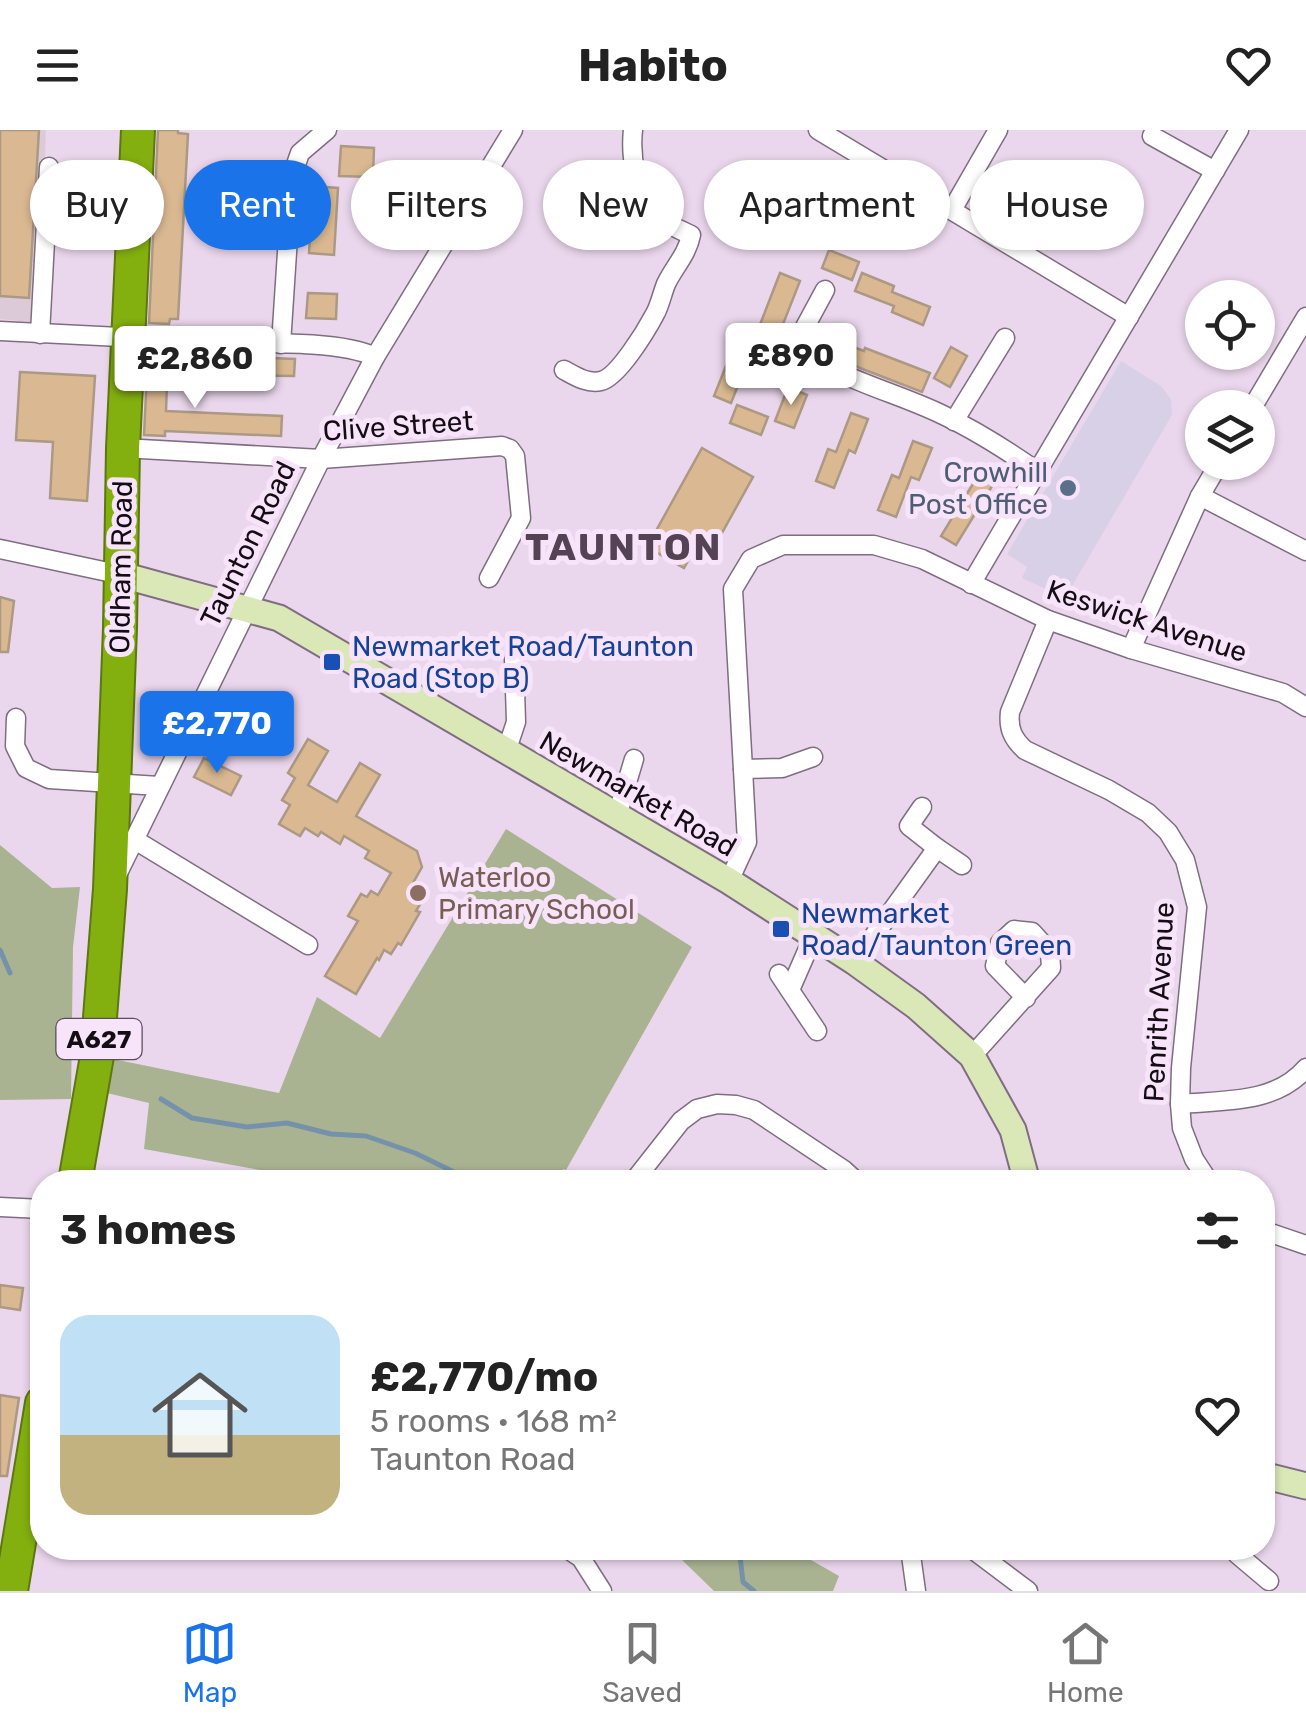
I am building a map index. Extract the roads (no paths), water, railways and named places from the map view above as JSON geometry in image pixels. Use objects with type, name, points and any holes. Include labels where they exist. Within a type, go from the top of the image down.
[{"type":"highway","name":"Oldham Road","points":[[77,1170],[97,1056],[110,888],[122,575],[137,448],[129,338],[138,130]]},
{"type":"highway","points":[[11,1591],[30,1528]]},
{"type":"street","points":[[282,344],[292,176],[300,153],[327,130]]},
{"type":"street","name":"Taunton Road","points":[[110,888],[320,459],[375,357],[513,130]]},
{"type":"street","points":[[564,370],[595,382],[616,372],[655,314],[688,247],[691,235],[673,227],[647,202],[632,163],[633,130]]},
{"type":"street","points":[[818,130],[1129,317]]},
{"type":"street","points":[[952,210],[998,130]]},
{"type":"street","points":[[971,584],[1240,130]]},
{"type":"street","points":[[1152,136],[1216,171]]},
{"type":"street","points":[[40,334],[44,250]]},
{"type":"street","points":[[825,290],[806,328],[806,353],[824,366],[954,421],[998,444],[1038,472]]},
{"type":"street","points":[[1263,390],[1306,317]]},
{"type":"street","points":[[0,331],[200,341]]},
{"type":"street","points":[[954,421],[1006,338]]},
{"type":"street","points":[[230,343],[362,350],[375,357]]},
{"type":"street","name":"Clive Street","points":[[137,448],[320,459],[502,446],[515,456],[521,518],[489,578]]},
{"type":"street","points":[[1130,650],[1209,480]]},
{"type":"street","points":[[1200,496],[1306,552]]},
{"type":"street","name":"Keswick Avenue","points":[[729,881],[746,842],[732,590],[751,559],[783,545],[874,545],[922,559],[1048,620],[1130,650],[1283,693],[1306,707]]},
{"type":"street","points":[[0,549],[122,575]]},
{"type":"street","name":"Newmarket Road","points":[[122,575],[279,618],[729,881],[855,962],[916,1006],[972,1056],[1014,1130],[1024,1170]]},
{"type":"street","name":"Penrith Avenue","points":[[1048,620],[1010,712],[1015,740],[1025,750],[1148,812],[1168,832],[1185,860],[1198,908],[1180,1104],[1182,1128],[1201,1170]]},
{"type":"street","points":[[506,752],[516,722],[514,658]]},
{"type":"street","points":[[16,718],[15,746],[26,768],[49,778],[160,786]]},
{"type":"street","points":[[742,769],[782,768],[813,757]]},
{"type":"street","points":[[616,816],[634,759]]},
{"type":"street","points":[[922,807],[910,826],[962,865]]},
{"type":"street","points":[[135,840],[308,945]]},
{"type":"street","points":[[855,962],[936,848]]},
{"type":"street","points":[[790,990],[814,935]]},
{"type":"street","points":[[778,974],[817,1031]]},
{"type":"street","points":[[972,1056],[1026,998]]},
{"type":"street","points":[[1180,1104],[1264,1095],[1282,1088],[1306,1068]]},
{"type":"street","points":[[642,1170],[681,1121],[696,1109],[736,1104],[754,1110],[844,1170]]},
{"type":"street","points":[[0,1207],[30,1209]]},
{"type":"street","points":[[1275,1234],[1306,1245]]},
{"type":"street","points":[[1275,1478],[1306,1486]]},
{"type":"street","points":[[582,1560],[602,1591]]},
{"type":"street","points":[[912,1560],[916,1591]]},
{"type":"street","points":[[987,1560],[1028,1591]]},
{"type":"street","points":[[1244,1560],[1269,1582]]},
{"type":"waterway","points":[[0,950],[10,973]]},
{"type":"waterway","points":[[161,1099],[192,1118],[247,1127],[287,1123],[331,1134],[366,1136],[450,1170]]},
{"type":"waterway","points":[[740,1560],[743,1582],[754,1591]]},
{"type":"place","name":"Crowhill Post Office","points":[[1068,488]]},
{"type":"place","name":"Newmarket Road/Taunton Road (Stop B)","points":[[332,662]]},
{"type":"place","name":"Waterloo Primary School","points":[[418,893]]},
{"type":"place","name":"Newmarket Road/Taunton Green","points":[[781,929]]},
{"type":"district","name":"TAUNTON","points":[[624,547]]}]
